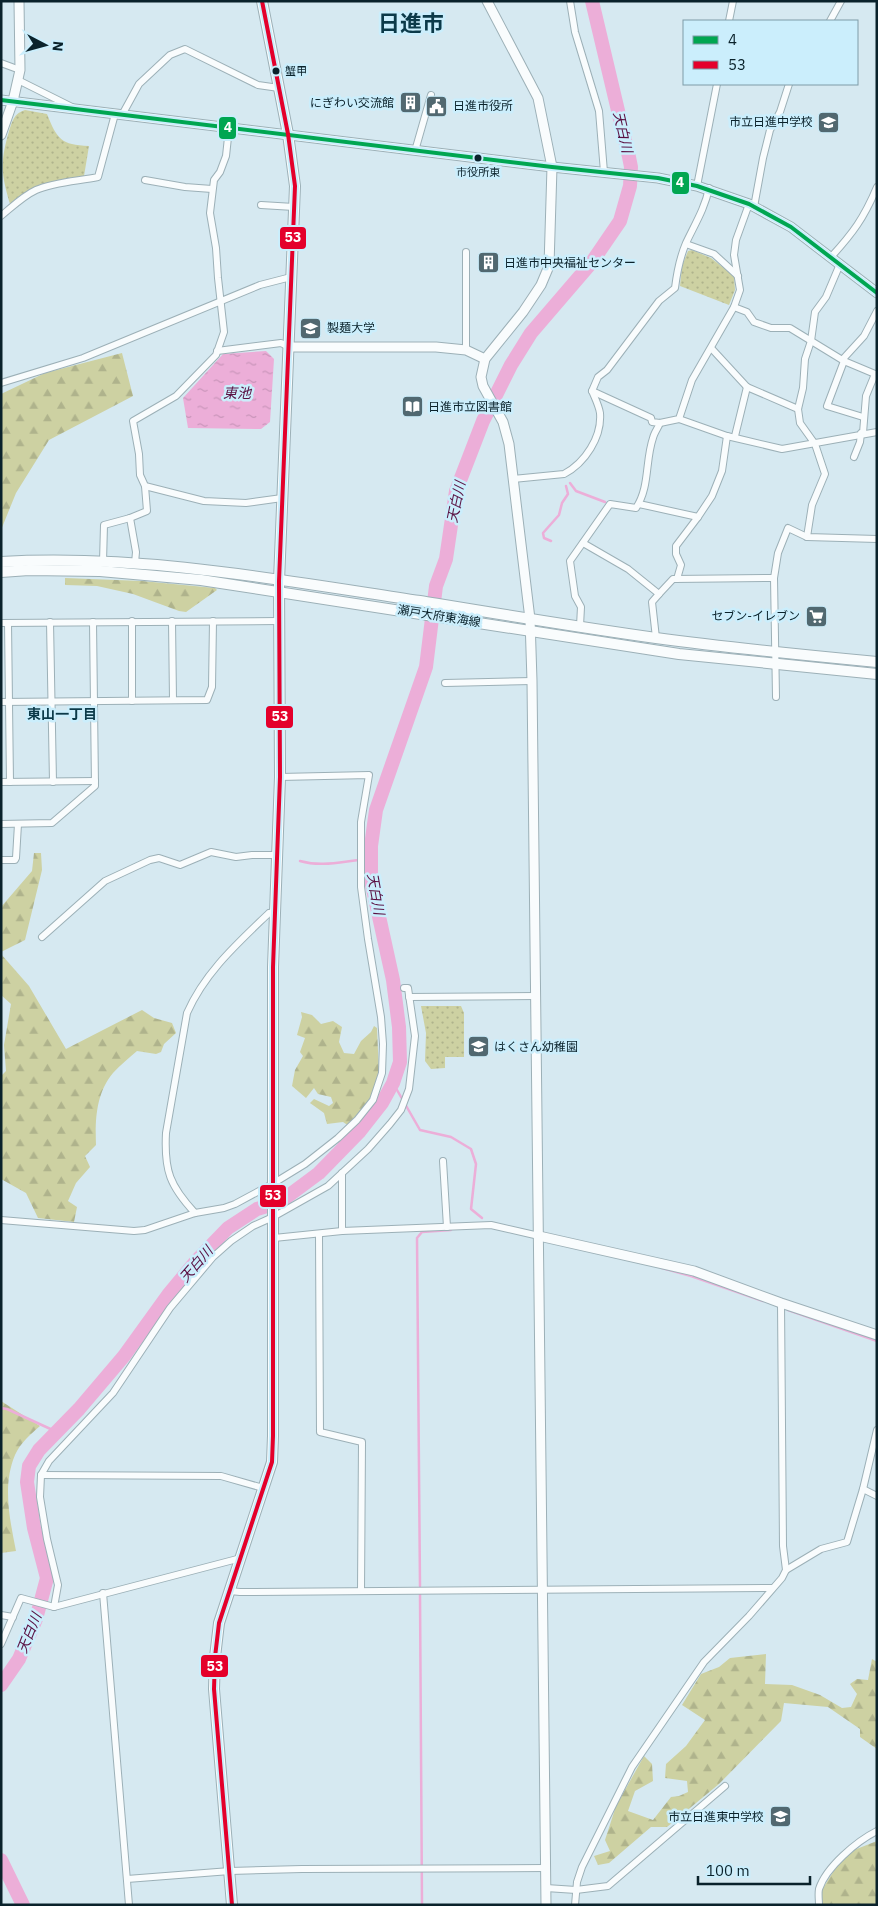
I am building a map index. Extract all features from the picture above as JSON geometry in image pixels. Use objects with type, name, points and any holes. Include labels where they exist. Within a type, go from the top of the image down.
[{"type":"main road","points":[[232,1905],[214,1689],[215,1657],[219,1623],[272,1462],[274,1436],[273,1215],[275,912],[279,855],[280,777],[279,586],[295,186],[288,134],[262,1]]},
{"type":"main road","name":"瀬戸大府東海線","points":[[1,562],[135,563],[206,570],[419,613],[530,631],[679,654],[877,674]]},
{"type":"main road","name":"瀬戸大府東海線","points":[[1,572],[29,570],[131,572],[279,586],[453,606],[656,638],[877,662]]},
{"type":"street","points":[[1,135],[13,101],[20,70],[19,1]]},
{"type":"street","points":[[487,1],[538,98],[552,167],[549,266],[541,285],[523,312],[485,359],[481,377],[483,386],[502,422],[509,444],[530,619],[546,1905]]},
{"type":"street","points":[[570,1],[575,32],[599,111],[604,172]]},
{"type":"street","points":[[729,20],[733,1]]},
{"type":"street","points":[[831,20],[841,1]]},
{"type":"street","points":[[1,216],[36,190],[52,185],[98,177],[118,114],[140,84],[170,55],[185,48],[258,85],[279,88]]},
{"type":"street","points":[[1,63],[20,70]]},
{"type":"street","points":[[18,80],[78,109]]},
{"type":"street","points":[[697,186],[717,85]]},
{"type":"street","points":[[679,419],[692,380],[734,307],[740,290],[734,255],[736,240],[752,205],[770,130],[780,112],[789,85]]},
{"type":"street","points":[[415,151],[431,95]]},
{"type":"street","points":[[1,100],[415,151],[658,178],[708,188],[752,205],[791,227],[877,293]]},
{"type":"street","points":[[103,562],[104,525],[147,511],[145,486],[140,474],[139,454],[133,421],[176,396],[216,355],[224,332],[216,248],[210,213],[214,180],[220,172],[226,156],[229,128]]},
{"type":"street","points":[[145,180],[212,189]]},
{"type":"street","points":[[830,257],[855,231],[877,187]]},
{"type":"street","points":[[513,479],[564,474],[572,470],[586,455],[598,434],[600,413],[592,391],[598,377],[607,370],[659,301],[675,288],[678,265],[705,205],[708,188]]},
{"type":"street","points":[[261,205],[294,208]]},
{"type":"street","points":[[686,244],[714,254],[738,276]]},
{"type":"street","points":[[466,252],[466,350]]},
{"type":"street","points":[[807,538],[812,505],[825,474],[815,444],[800,423],[798,409],[803,388],[805,359],[811,341],[816,312],[826,297],[840,264]]},
{"type":"street","points":[[1,383],[83,358],[260,285],[291,277]]},
{"type":"street","points":[[734,307],[747,312],[754,322],[771,328],[790,328],[844,360],[875,374],[866,396],[862,433],[854,457]]},
{"type":"street","points":[[863,418],[827,406],[844,360],[864,336],[877,311]]},
{"type":"street","points":[[217,352],[281,343],[289,347],[436,347],[466,350],[485,359]]},
{"type":"street","points":[[712,348],[747,387],[798,409]]},
{"type":"street","points":[[735,436],[747,387]]},
{"type":"street","points":[[592,391],[652,418],[652,422],[660,423],[679,419],[727,436],[735,436],[782,449],[815,444],[862,433],[877,432]]},
{"type":"street","points":[[580,626],[582,607],[575,596],[570,560],[610,504],[636,508],[639,504],[647,476],[653,438],[660,423]]},
{"type":"street","points":[[677,578],[681,565],[676,554],[676,546],[712,496],[722,471],[727,436]]},
{"type":"street","points":[[145,486],[204,501],[246,503],[282,498]]},
{"type":"street","points":[[639,504],[698,517]]},
{"type":"street","points":[[130,518],[136,552],[135,563]]},
{"type":"street","points":[[776,697],[774,578],[778,553],[788,528],[807,538],[877,539]]},
{"type":"street","points":[[583,543],[628,569],[659,594]]},
{"type":"street","points":[[656,638],[652,602],[673,579],[774,578]]},
{"type":"street","points":[[132,621],[132,701]]},
{"type":"street","points":[[172,621],[174,700]]},
{"type":"street","points":[[1,702],[207,700],[212,687],[213,621]]},
{"type":"street","points":[[10,782],[9,702],[4,623],[279,621]]},
{"type":"street","points":[[50,622],[53,782]]},
{"type":"street","points":[[1,824],[52,823],[94,789],[93,622]]},
{"type":"street","points":[[445,683],[532,681]]},
{"type":"street","points":[[1,1220],[134,1231],[145,1230],[195,1213],[207,1212],[235,1204],[274,1186],[305,1164],[338,1138],[367,1108],[376,1092],[383,1060],[381,1017],[361,887],[361,822],[369,775],[280,777]]},
{"type":"street","points":[[1,782],[95,781]]},
{"type":"street","points":[[1,860],[15,860],[16,858],[18,824]]},
{"type":"street","points":[[42,937],[106,881],[150,860],[162,858],[180,865],[211,852],[236,857],[279,855]]},
{"type":"street","points":[[195,1213],[179,1195],[172,1183],[165,1153],[166,1133],[187,1013],[194,997],[221,961],[270,913],[275,912]]},
{"type":"street","points":[[54,1607],[58,1585],[42,1514],[40,1497],[41,1475],[56,1452],[113,1392],[170,1308],[214,1257],[238,1235],[317,1193],[342,1173],[379,1137],[401,1110],[409,1089],[415,1036],[408,988],[404,988]]},
{"type":"street","points":[[409,997],[536,996]]},
{"type":"street","points":[[443,1161],[447,1227]]},
{"type":"street","points":[[342,1173],[342,1231]]},
{"type":"street","points":[[274,1238],[319,1235],[342,1231],[491,1225],[694,1271],[877,1335]]},
{"type":"street","points":[[319,1235],[320,1432],[362,1442],[361,1591]]},
{"type":"street","points":[[782,1303],[783,1546],[786,1570]]},
{"type":"street","points":[[575,1905],[576,1890],[582,1867],[632,1767],[648,1741],[704,1662],[749,1616],[782,1578],[786,1570],[821,1549],[847,1542],[863,1489],[877,1430]]},
{"type":"street","points":[[41,1475],[221,1476],[263,1488]]},
{"type":"street","points":[[863,1489],[877,1496]]},
{"type":"street","points":[[1,1644],[20,1598],[54,1607],[241,1558]]},
{"type":"street","points":[[230,1591],[772,1588]]},
{"type":"street","points":[[103,1593],[129,1905]]},
{"type":"street","points":[[1,1615],[13,1617]]},
{"type":"street","points":[[546,1888],[576,1890],[608,1886],[726,1786]]},
{"type":"street","points":[[819,1905],[818,1891],[834,1863],[862,1840],[877,1831]]},
{"type":"street","points":[[127,1878],[230,1871],[546,1868]]},
{"type":"green space","points":[[25,110],[47,114],[57,135],[66,142],[89,146],[84,176],[54,181],[35,187],[10,204],[3,176],[4,152],[12,121],[18,113]]},
{"type":"green space","points":[[692,250],[711,258],[734,276],[735,290],[729,305],[680,286],[682,266],[688,251]]},
{"type":"green space","points":[[122,353],[133,396],[49,440],[16,493],[1,530],[1,394],[45,373]]},
{"type":"green space","points":[[65,578],[142,581],[215,588],[217,590],[186,612],[133,594],[97,586],[65,585]]},
{"type":"green space","points":[[34,853],[41,853],[42,870],[25,940],[1,952],[1,907],[32,871]]},
{"type":"green space","points":[[1,954],[29,986],[66,1049],[142,1010],[154,1018],[172,1023],[176,1033],[164,1044],[161,1052],[156,1054],[137,1051],[107,1081],[98,1107],[96,1145],[85,1156],[90,1167],[76,1183],[68,1201],[77,1207],[74,1222],[38,1218],[26,1193],[1,1179],[1,1076],[6,1071],[4,1045],[11,1004],[1,995]]},
{"type":"green space","points":[[421,1006],[461,1006],[464,1013],[464,1057],[445,1057],[445,1068],[431,1069],[425,1061],[426,1033]]},
{"type":"green space","points":[[301,1012],[312,1015],[321,1024],[333,1021],[342,1027],[339,1042],[344,1053],[354,1054],[361,1041],[371,1032],[374,1026],[377,1028],[379,1073],[370,1103],[349,1126],[343,1122],[327,1124],[324,1113],[310,1103],[314,1099],[329,1106],[333,1103],[331,1097],[318,1094],[314,1088],[306,1098],[292,1086],[295,1070],[303,1056],[300,1052],[305,1038],[297,1035],[302,1017]]},
{"type":"green space","points":[[1,1401],[40,1426],[20,1447],[11,1467],[8,1503],[16,1551],[1,1553]]},
{"type":"green space","points":[[766,1654],[765,1684],[792,1685],[820,1695],[842,1708],[851,1707],[857,1694],[850,1684],[857,1679],[868,1680],[872,1659],[877,1662],[877,1749],[860,1737],[860,1729],[828,1707],[784,1703],[781,1721],[719,1784],[667,1827],[651,1827],[609,1863],[598,1865],[594,1856],[610,1851],[605,1840],[616,1806],[644,1756],[652,1764],[653,1781],[635,1791],[628,1811],[653,1820],[671,1797],[688,1792],[687,1781],[665,1778],[666,1764],[686,1746],[705,1720],[682,1705],[701,1674],[719,1667],[730,1658]]},
{"type":"green space","points":[[877,1841],[877,1905],[820,1905],[822,1890],[836,1867],[854,1850]]},
{"type":"water","name":"東池","points":[[266,351],[274,359],[270,422],[261,429],[188,428],[183,398],[223,354]]},
{"type":"waterway","name":"天白川","points":[[1,1685],[19,1659],[36,1619],[47,1578],[34,1528],[27,1482],[29,1466],[39,1450],[79,1409],[124,1356],[168,1295],[197,1260],[228,1228],[257,1209],[280,1202],[319,1173],[360,1131],[382,1103],[393,1083],[400,1062],[399,1027],[393,980],[371,880],[371,846],[376,810],[426,667],[436,586],[446,559],[456,491],[483,421],[511,365],[531,333],[592,262],[620,221],[630,186],[631,167],[629,157],[592,1]]},
{"type":"waterway","points":[[570,483],[576,491],[605,502]]},
{"type":"waterway","points":[[551,541],[544,538],[543,533],[559,515],[562,503],[568,494],[566,486]]},
{"type":"waterway","points":[[300,861],[326,864],[371,859]]},
{"type":"waterway","points":[[393,1083],[420,1130],[451,1137],[471,1149],[476,1164],[471,1209],[482,1218]]},
{"type":"waterway","points":[[420,1586],[417,1238],[422,1232],[451,1230]]},
{"type":"waterway","points":[[662,1268],[763,1301]]},
{"type":"waterway","points":[[788,1310],[877,1341]]},
{"type":"waterway","points":[[1,1408],[57,1432]]},
{"type":"waterway","points":[[420,1594],[422,1905]]},
{"type":"waterway","name":"天白川","points":[[1,1860],[23,1905]]},
{"type":"transit line","name":"53","points":[[232,1905],[214,1689],[215,1657],[219,1623],[272,1462],[273,967],[280,777],[279,581],[295,186],[288,134],[262,1]]},
{"type":"transit line","name":"4","points":[[1,100],[552,167],[658,178],[697,186],[749,204],[791,227],[877,293]]},
{"type":"place","name":"蟹甲","points":[[276,71]]},
{"type":"place","name":"にぎわい交流館","points":[[410,103]]},
{"type":"place","name":"日進市役所","points":[[437,106]]},
{"type":"place","name":"市立日進中学校","points":[[829,122]]},
{"type":"place","name":"市役所東","points":[[478,158]]},
{"type":"place","name":"日進市中央福祉センター","points":[[488,263]]},
{"type":"place","name":"製麺大学","points":[[311,328]]},
{"type":"place","name":"日進市立図書館","points":[[412,407]]},
{"type":"place","name":"セブン-イレブン","points":[[816,616]]},
{"type":"place","name":"はくさん幼稚園","points":[[478,1047]]},
{"type":"place","name":"市立日進東中学校","points":[[780,1817]]},
{"type":"district","name":"日進市","points":[[411,23]]},
{"type":"district","name":"東山一丁目","points":[[62,714]]}]
